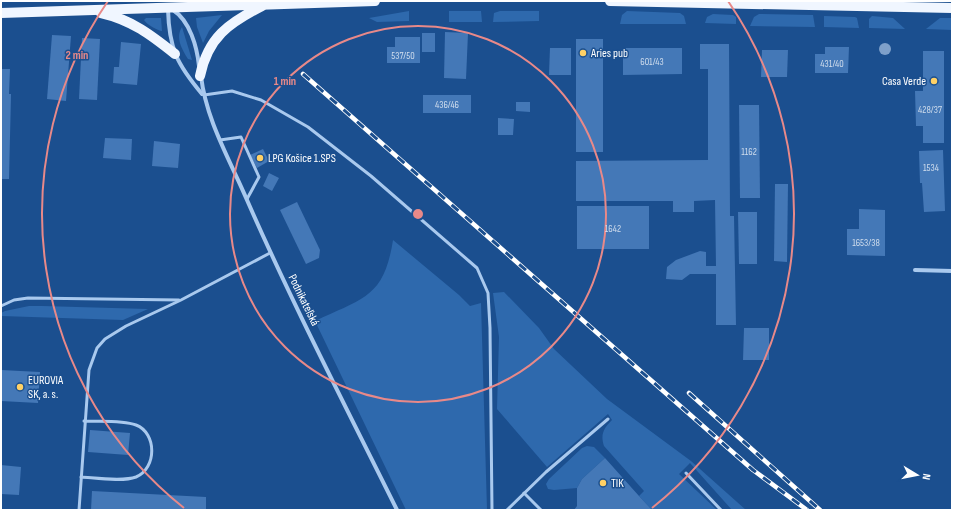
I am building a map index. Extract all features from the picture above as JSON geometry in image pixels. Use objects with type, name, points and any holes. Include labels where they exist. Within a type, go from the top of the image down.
[{"type":"main road","points":[[1,13],[89,10],[166,4],[265,5],[375,1]]},
{"type":"main road","points":[[610,1],[952,8]]},
{"type":"main road","points":[[200,76],[206,55],[221,33],[233,22],[265,5]]},
{"type":"main road","points":[[89,10],[111,15],[143,30],[175,54]]},
{"type":"street","points":[[166,4],[168,27],[175,54],[182,69],[203,95]]},
{"type":"street","points":[[166,4],[176,12],[189,31],[195,46],[203,95]]},
{"type":"street","name":"Podnikateľská","points":[[203,95],[220,140],[270,253],[397,510]]},
{"type":"street","points":[[915,270],[952,271]]},
{"type":"lane","points":[[203,95],[232,91],[260,100],[308,127],[371,176],[477,268],[488,293],[490,328],[492,510]]},
{"type":"lane","points":[[220,140],[241,137],[259,177],[246,199]]},
{"type":"lane","points":[[79,510],[84,421],[89,370],[97,348],[105,339],[126,326],[181,300],[270,253]]},
{"type":"lane","points":[[1,306],[14,300],[28,298],[181,300]]},
{"type":"lane","points":[[507,510],[524,493],[608,419]]},
{"type":"lane","points":[[81,477],[136,477],[144,470],[151,460],[152,450],[150,439],[144,430],[136,425],[84,421]]},
{"type":"lane","points":[[686,473],[721,510]]},
{"type":"lane","points":[[524,493],[541,510]]},
{"type":"shaded area","points":[[409,11],[409,21],[377,22],[369,18]]},
{"type":"shaded area","points":[[449,11],[481,11],[482,22],[449,22]]},
{"type":"shaded area","points":[[500,11],[539,11],[539,21],[493,22],[494,13]]},
{"type":"shaded area","points":[[627,11],[680,13],[684,16],[686,24],[620,24],[622,15]]},
{"type":"shaded area","points":[[713,14],[733,15],[736,17],[736,24],[705,23],[707,17]]},
{"type":"shaded area","points":[[759,14],[813,15],[815,27],[750,26],[754,17]]},
{"type":"shaded area","points":[[222,15],[209,31],[203,43],[197,27],[196,18]]},
{"type":"shaded area","points":[[824,16],[855,17],[857,18],[859,28],[824,27]]},
{"type":"shaded area","points":[[872,16],[893,18],[905,29],[869,28],[869,19]]},
{"type":"shaded area","points":[[146,18],[161,18],[162,31],[155,29],[147,23],[144,20]]},
{"type":"shaded area","points":[[940,18],[952,18],[952,30],[926,29]]},
{"type":"shaded area","points":[[182,27],[192,60],[188,59],[180,43],[179,35]]},
{"type":"shaded area","points":[[393,240],[470,306],[481,303],[487,510],[406,510],[315,321],[358,301],[369,294],[384,274]]},
{"type":"shaded area","points":[[504,292],[539,328],[554,349],[607,399],[691,461],[746,510],[732,510],[690,463],[679,474],[717,510],[652,510],[639,496],[644,491],[604,446],[602,438],[607,426],[612,420],[608,414],[547,467],[497,409],[499,337],[493,293]]},
{"type":"shaded area","points":[[29,306],[148,309],[123,320],[1,316],[1,313],[5,311]]},
{"type":"shaded area","points":[[587,446],[594,447],[605,458],[582,479],[577,488],[554,490],[548,489],[546,484],[549,479],[582,448]]},
{"type":"building","points":[[445,32],[468,33],[466,79],[444,78]]},
{"type":"building","points":[[422,33],[435,33],[435,52],[422,52]]},
{"type":"building","points":[[52,35],[71,36],[66,101],[47,99]]},
{"type":"building","points":[[395,37],[420,37],[420,63],[387,63],[387,47],[395,47]]},
{"type":"building","points":[[82,38],[100,39],[97,100],[79,99]]},
{"type":"building","points":[[576,39],[603,39],[603,152],[576,152]]},
{"type":"building","points":[[121,42],[141,44],[137,85],[113,83],[114,67],[119,67]]},
{"type":"building","points":[[700,44],[729,44],[730,216],[734,216],[736,325],[716,325],[716,274],[690,274],[682,280],[666,279],[667,267],[676,260],[700,251],[706,252],[706,266],[716,266],[715,200],[694,201],[694,212],[673,212],[673,201],[576,201],[576,161],[708,160],[708,69],[700,69]]},
{"type":"building","points":[[825,47],[849,47],[848,73],[815,73],[815,54],[825,54]]},
{"type":"building","points":[[550,48],[571,48],[571,75],[549,75]]},
{"type":"building","points":[[623,48],[682,48],[682,74],[623,75]]},
{"type":"building","points":[[762,50],[788,50],[787,77],[761,77]]},
{"type":"building","points":[[923,51],[944,51],[944,143],[923,143],[923,126],[916,126],[915,91],[923,91]]},
{"type":"building","points":[[1,69],[10,69],[9,94],[11,94],[9,179],[1,179]]},
{"type":"building","points":[[423,95],[471,95],[471,113],[423,113]]},
{"type":"building","points":[[516,102],[530,102],[530,112],[516,111]]},
{"type":"building","points":[[739,105],[759,105],[760,198],[740,198]]},
{"type":"building","points":[[498,118],[514,119],[513,135],[498,135]]},
{"type":"building","points":[[105,138],[132,139],[131,160],[103,158]]},
{"type":"building","points":[[154,141],[180,144],[178,168],[152,166]]},
{"type":"building","points":[[263,149],[269,161],[257,168],[250,155]]},
{"type":"building","points":[[943,150],[945,211],[924,212],[922,183],[920,183],[919,151]]},
{"type":"building","points":[[269,173],[279,178],[272,191],[263,186]]},
{"type":"building","points":[[775,184],[788,184],[787,262],[774,261]]},
{"type":"building","points":[[297,202],[320,250],[319,258],[306,264],[280,210]]},
{"type":"building","points":[[577,206],[649,206],[649,249],[577,249]]},
{"type":"building","points":[[859,209],[885,210],[885,256],[847,255],[847,229],[859,229]]},
{"type":"building","points":[[738,212],[757,212],[757,264],[739,264]]},
{"type":"building","points":[[744,328],[769,328],[769,360],[743,360]]},
{"type":"building","name":"EUROVIA SK, a. s.","points":[[1,370],[40,372],[38,403],[1,401]]},
{"type":"building","points":[[90,430],[130,433],[128,455],[88,452]]},
{"type":"building","name":"TIK","points":[[605,458],[652,510],[574,510],[577,506],[577,488],[582,479]]},
{"type":"building","points":[[1,465],[21,467],[19,495],[1,494]]},
{"type":"building","points":[[92,491],[206,497],[206,510],[91,510]]},
{"type":"railway","points":[[303,74],[753,470],[807,510]]},
{"type":"railway","points":[[689,393],[820,510]]},
{"type":"place","name":"Aries pub","points":[[583,53]]},
{"type":"place","name":"Casa Verde","points":[[934,81]]},
{"type":"place","name":"LPG Košice 1.SPS","points":[[260,158]]},
{"type":"place","name":"EUROVIA SK, a. s.","points":[[20,387]]},
{"type":"place","name":"TIK","points":[[603,483]]}]
